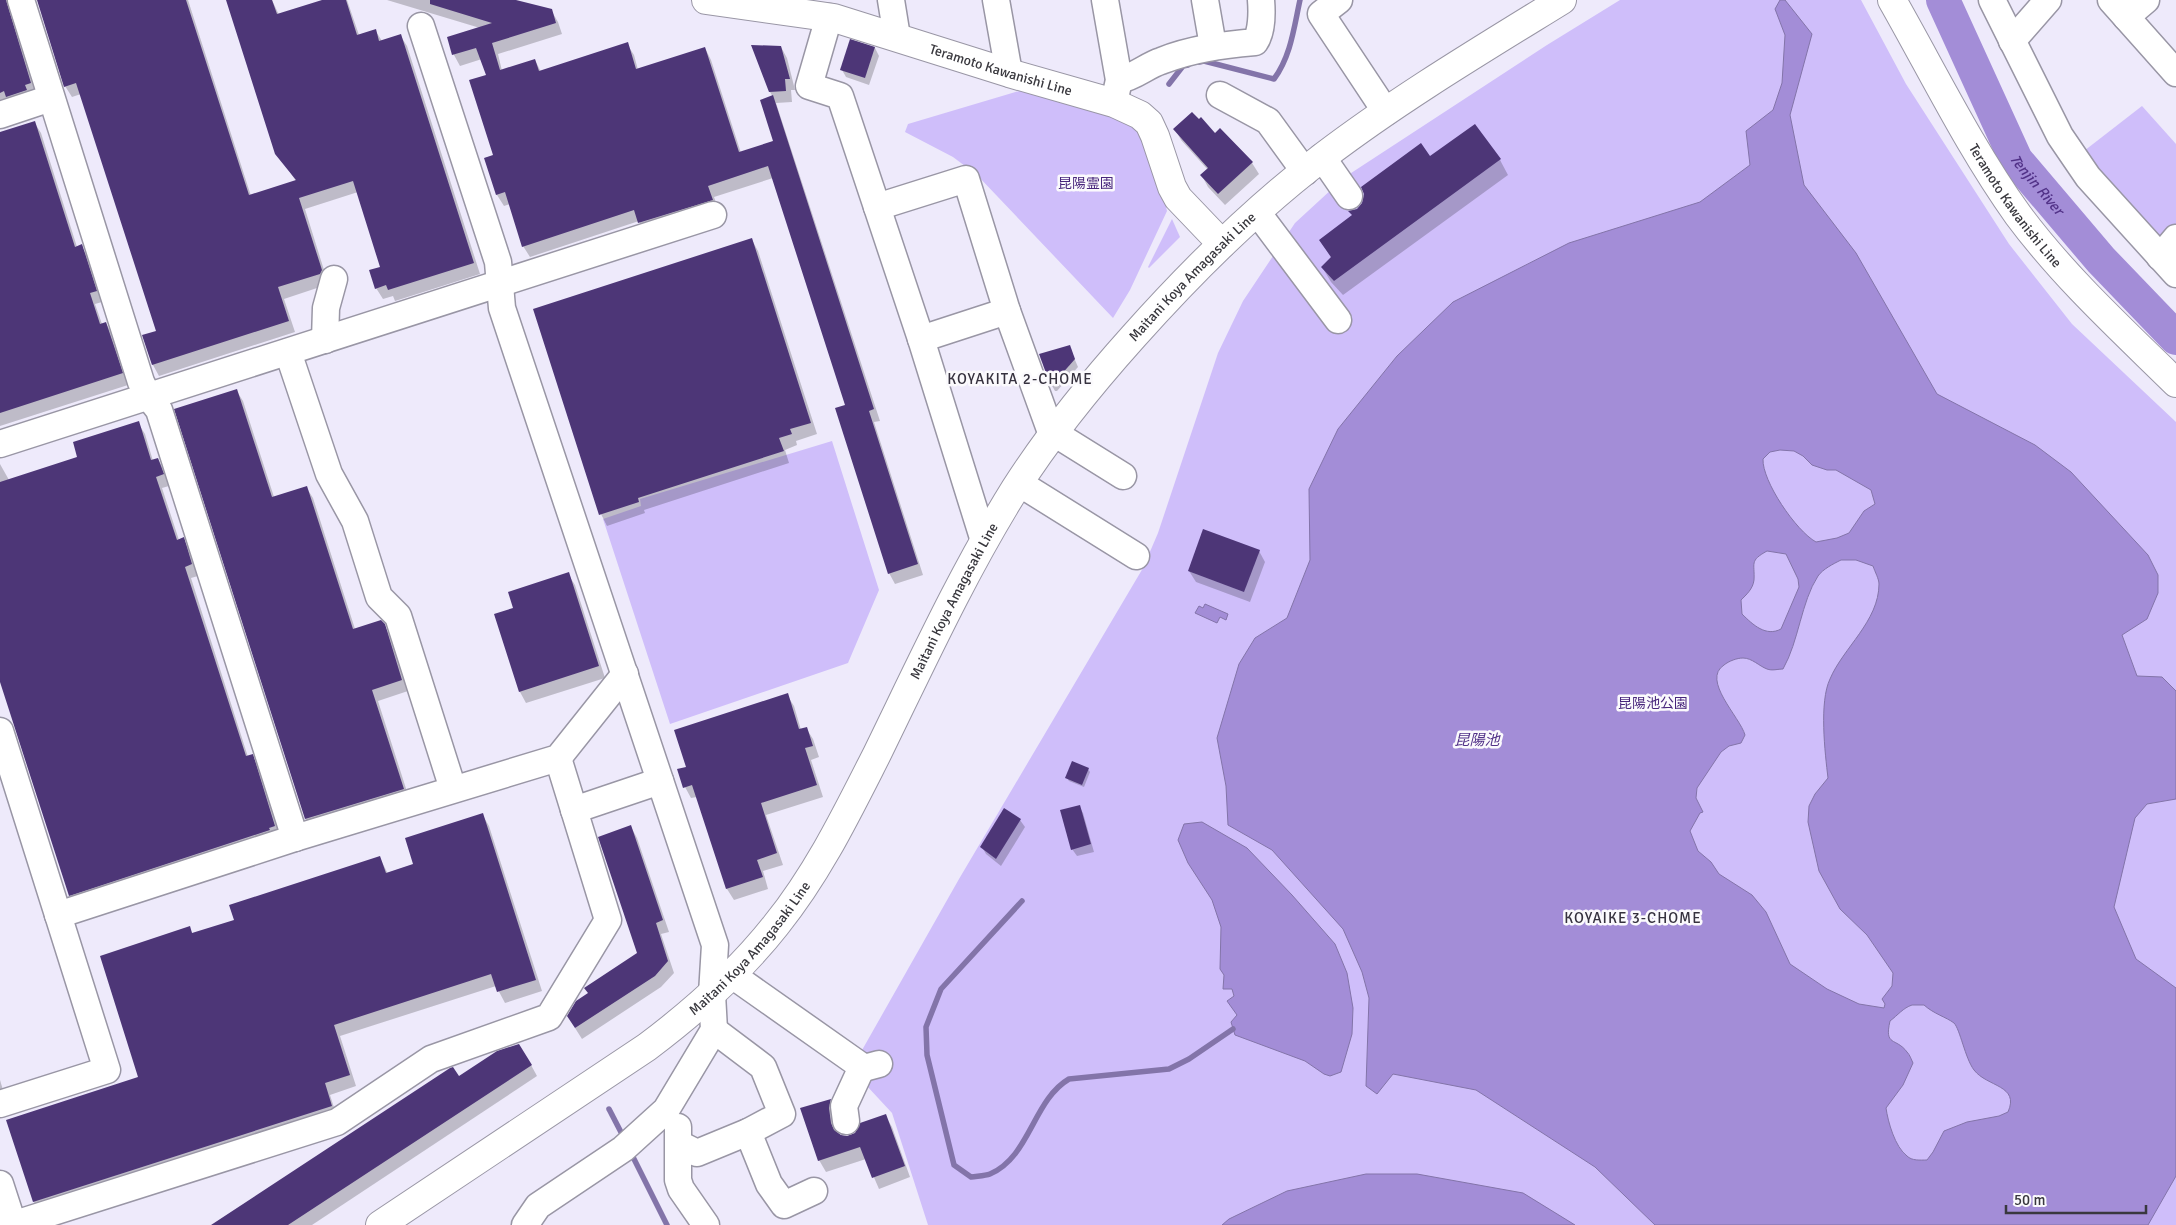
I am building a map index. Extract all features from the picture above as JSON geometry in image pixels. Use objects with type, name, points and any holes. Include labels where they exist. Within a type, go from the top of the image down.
[{"type":"main road","name":"Teramoto Kawanishi Line","points":[[706,0],[786,5],[897,37],[1008,73],[1117,91],[1149,123],[1172,187],[1178,198],[1222,244]]},
{"type":"main road","name":"Maitani Koya Amagasaki Line","points":[[392,1222],[647,1047],[712,994],[732,975],[776,926],[824,855],[848,811],[948,607],[984,541],[1052,434],[1089,387],[1153,314],[1222,244],[1313,164],[1386,112],[1562,0]]},
{"type":"main road","name":"Teramoto Kawanishi Line","points":[[1892,0],[1980,156],[2018,215],[2083,292],[2176,383]]},
{"type":"street","points":[[21,0],[141,382],[148,396],[159,410],[295,838]]},
{"type":"street","points":[[891,0],[897,37]]},
{"type":"street","points":[[996,0],[1008,73]]},
{"type":"street","points":[[1105,0],[1117,91]]},
{"type":"street","points":[[1204,0],[1213,46]]},
{"type":"street","points":[[1117,91],[1131,78],[1158,62],[1213,46],[1255,42],[1258,38],[1262,12],[1261,0]]},
{"type":"street","points":[[1339,0],[1321,14],[1386,112]]},
{"type":"street","points":[[1992,0],[2060,136],[2088,177],[2171,256]]},
{"type":"street","points":[[2012,41],[2048,0]]},
{"type":"street","points":[[2146,0],[2118,9],[2176,73]]},
{"type":"street","points":[[830,17],[808,88],[840,96],[921,339],[984,541]]},
{"type":"street","points":[[420,26],[498,262],[502,308],[715,945],[712,994],[714,1030],[666,1110],[623,1149],[538,1206],[525,1225]]},
{"type":"street","points":[[1220,95],[1257,105],[1268,121],[1349,196]]},
{"type":"street","points":[[0,115],[52,98]]},
{"type":"street","points":[[877,207],[966,179],[1007,310],[1052,434],[1123,476]]},
{"type":"street","points":[[1257,212],[1338,320]]},
{"type":"street","points":[[0,444],[713,215]]},
{"type":"street","points":[[325,340],[326,308],[334,279]]},
{"type":"street","points":[[921,339],[1007,310]]},
{"type":"street","points":[[288,352],[329,474],[355,521],[379,597],[398,616],[453,789]]},
{"type":"street","points":[[1020,483],[1136,556]]},
{"type":"street","points":[[58,915],[295,838],[558,758],[624,674]]},
{"type":"street","points":[[0,732],[107,1070],[0,1104]]},
{"type":"street","points":[[0,1184],[13,1224],[337,1122],[431,1059],[548,1017],[608,920],[558,758]]},
{"type":"street","points":[[574,810],[660,781]]},
{"type":"street","points":[[732,975],[870,1066],[844,1106],[846,1121]]},
{"type":"street","points":[[679,1144],[698,1153],[748,1132],[782,1114],[763,1067],[714,1030]]},
{"type":"street","points":[[666,1110],[678,1126],[678,1180],[681,1189],[706,1225]]},
{"type":"street","points":[[748,1132],[769,1184],[787,1210],[814,1191]]},
{"type":"green space","name":"昆陽池公園","points":[[1620,0],[1861,0],[1906,84],[2009,244],[2072,324],[2176,422],[2176,1225],[928,1225],[892,1113],[866,1085],[857,1059],[959,879],[1143,568],[1158,533],[1218,353],[1243,301],[1295,223],[1345,177],[1547,45]]},
{"type":"green space","name":"昆陽霊園","points":[[1026,89],[1132,123],[1149,141],[1167,211],[1130,290],[1113,318],[977,175],[953,157],[905,132],[908,124]]},
{"type":"green space","points":[[2142,106],[2176,144],[2176,230],[2168,240],[2157,237],[2084,151]]},
{"type":"green space","points":[[1172,219],[1180,237],[1149,268],[1148,267]]},
{"type":"green space","points":[[832,441],[879,590],[848,663],[670,724],[603,519],[641,506],[640,499]]},
{"type":"water","name":"昆陽池","points":[[1780,0],[1785,0],[1812,34],[1790,115],[1804,185],[1856,253],[1937,394],[2035,445],[2071,472],[2148,555],[2158,575],[2158,593],[2147,619],[2122,635],[2137,676],[2162,677],[2176,691],[2176,799],[2147,804],[2135,818],[2114,907],[2136,959],[2176,988],[2176,1176],[2148,1225],[1655,1225],[1595,1167],[1476,1090],[1393,1074],[1377,1094],[1366,1086],[1369,998],[1362,972],[1343,929],[1272,850],[1228,825],[1226,786],[1217,738],[1239,664],[1255,638],[1287,618],[1310,560],[1309,489],[1338,429],[1397,356],[1453,302],[1569,243],[1700,202],[1750,165],[1746,131],[1773,110],[1782,83],[1785,35],[1775,9]],"holes":[[[1780,450],[1794,451],[1803,456],[1812,465],[1827,470],[1836,470],[1871,490],[1875,504],[1864,511],[1849,533],[1837,538],[1816,542],[1790,517],[1774,492],[1768,480],[1763,459],[1770,452]],[[1767,551],[1786,554],[1798,579],[1799,587],[1781,629],[1770,632],[1760,629],[1742,614],[1741,600],[1752,586],[1754,563],[1758,557]],[[1841,560],[1856,560],[1873,566],[1879,584],[1873,610],[1836,668],[1827,689],[1824,728],[1828,778],[1815,794],[1809,806],[1808,822],[1819,871],[1840,909],[1867,935],[1893,973],[1892,986],[1882,999],[1885,1004],[1884,1008],[1859,1004],[1827,989],[1790,964],[1766,912],[1752,895],[1719,874],[1711,862],[1698,851],[1690,831],[1700,813],[1703,812],[1696,798],[1697,788],[1721,752],[1729,746],[1741,743],[1745,735],[1719,689],[1718,672],[1728,662],[1743,658],[1749,659],[1769,670],[1783,669],[1793,646],[1812,586],[1820,573]],[[1924,1005],[1954,1023],[1974,1070],[1986,1080],[2006,1091],[2010,1096],[2011,1103],[2008,1112],[1999,1116],[1967,1122],[1944,1131],[1927,1160],[1911,1159],[1899,1147],[1888,1120],[1886,1108],[1903,1085],[1913,1063],[1903,1047],[1892,1041],[1889,1035],[1890,1021],[1909,1006]]]},
{"type":"water","points":[[1205,604],[1228,614],[1226,620],[1220,617],[1217,623],[1195,613],[1199,606],[1203,608]]},
{"type":"water","points":[[1202,822],[1247,848],[1335,944],[1347,973],[1353,1008],[1352,1034],[1341,1072],[1330,1076],[1324,1074],[1305,1061],[1235,1035],[1231,1022],[1237,1015],[1227,1001],[1234,996],[1232,989],[1223,989],[1224,975],[1220,969],[1221,927],[1212,900],[1188,863],[1178,840],[1184,824]]},
{"type":"water","points":[[1366,1174],[1417,1174],[1523,1193],[1575,1225],[1222,1225],[1229,1219],[1287,1191]]},
{"type":"building","points":[[0,0],[6,0],[31,83],[25,85],[27,90],[6,97],[4,91],[0,93]]},
{"type":"building","points":[[37,0],[186,0],[249,195],[296,180],[275,154],[226,0],[272,0],[277,14],[322,0],[346,0],[357,35],[376,29],[379,41],[401,34],[474,263],[388,290],[386,285],[375,289],[369,270],[380,267],[353,181],[299,198],[322,270],[320,274],[278,287],[289,321],[152,365],[142,335],[156,331],[76,83],[64,87]]},
{"type":"building","points":[[430,0],[516,0],[552,9],[556,23],[492,43],[500,70],[535,59],[539,71],[628,42],[636,69],[705,47],[739,152],[773,141],[760,100],[773,95],[874,409],[869,411],[918,564],[888,574],[835,408],[845,405],[768,166],[708,186],[713,200],[638,223],[634,210],[522,247],[505,192],[496,195],[484,158],[493,155],[469,80],[486,75],[476,48],[452,55],[447,37],[492,23],[430,4]]},
{"type":"building","points":[[850,39],[875,47],[865,78],[840,70]]},
{"type":"building","points":[[751,45],[781,46],[790,79],[785,79],[786,91],[769,92]]},
{"type":"building","points":[[1192,112],[1199,119],[1201,117],[1215,133],[1220,128],[1253,162],[1218,194],[1200,175],[1208,168],[1173,129]]},
{"type":"building","points":[[35,121],[75,247],[82,244],[97,291],[90,293],[100,324],[106,322],[123,373],[0,413],[0,132]]},
{"type":"building","points":[[1475,124],[1501,159],[1334,281],[1321,267],[1331,257],[1319,240],[1352,215],[1348,211],[1357,209],[1362,203],[1364,194],[1361,187],[1421,143],[1430,156]]},
{"type":"building","points":[[752,238],[811,423],[790,429],[792,434],[779,438],[784,451],[638,498],[639,502],[599,515],[533,309]]},
{"type":"building","points":[[1070,345],[1075,359],[1053,384],[1050,384],[1039,354]]},
{"type":"building","points":[[237,389],[272,497],[307,486],[353,629],[381,620],[385,624],[402,680],[372,690],[404,789],[305,819],[174,409]]},
{"type":"building","points":[[139,421],[151,460],[158,458],[164,474],[156,477],[177,540],[184,537],[192,564],[185,567],[246,756],[253,754],[275,826],[269,828],[270,830],[69,896],[0,682],[0,482],[77,457],[73,442]]},
{"type":"building","points":[[1203,529],[1260,550],[1244,592],[1188,571]]},
{"type":"building","points":[[569,572],[599,666],[519,692],[494,614],[513,608],[508,592]]},
{"type":"building","points":[[788,693],[799,729],[807,727],[813,746],[805,748],[817,785],[761,803],[777,853],[757,860],[763,877],[726,889],[692,785],[683,788],[677,769],[686,767],[674,730]]},
{"type":"building","points":[[1072,761],[1089,768],[1082,785],[1065,778]]},
{"type":"building","points":[[1080,805],[1091,844],[1071,850],[1060,810]]},
{"type":"building","points":[[1004,808],[1021,819],[996,859],[980,847]]},
{"type":"building","points":[[483,813],[536,980],[497,992],[491,974],[334,1025],[350,1075],[325,1083],[332,1106],[33,1202],[6,1120],[138,1077],[100,956],[190,926],[192,933],[234,920],[229,905],[380,856],[386,873],[413,864],[405,838]]},
{"type":"building","points":[[631,825],[663,920],[656,923],[668,961],[655,976],[575,1028],[567,1016],[576,1001],[588,993],[584,988],[637,953],[598,837]]},
{"type":"building","points":[[519,1044],[532,1065],[288,1225],[211,1225],[450,1068],[453,1067],[459,1076],[497,1051]]},
{"type":"building","points":[[831,1099],[829,1108],[831,1123],[834,1130],[841,1135],[847,1136],[855,1133],[860,1123],[886,1114],[905,1166],[872,1178],[860,1147],[818,1161],[800,1108]]},
{"type":"waterway","points":[[1199,62],[1204,61],[1274,79],[1288,51],[1300,0]]},
{"type":"waterway","name":"Tenjin River","points":[[1943,0],[2016,160],[2101,260],[2176,338]]},
{"type":"waterway","points":[[1169,84],[1183,66],[1188,65]]},
{"type":"waterway","points":[[1022,901],[941,989],[926,1027],[927,1055],[954,1165],[971,1177],[990,1174],[1003,1166],[1023,1142],[1047,1100],[1057,1088],[1069,1079],[1169,1069],[1189,1059],[1233,1029]]},
{"type":"waterway","points":[[609,1109],[624,1138]]},
{"type":"waterway","points":[[630,1151],[667,1225]]},
{"type":"district","name":"KOYAKITA 2-CHOME","points":[[1020,379]]},
{"type":"district","name":"KOYAIKE 3-CHOME","points":[[1633,918]]}]
